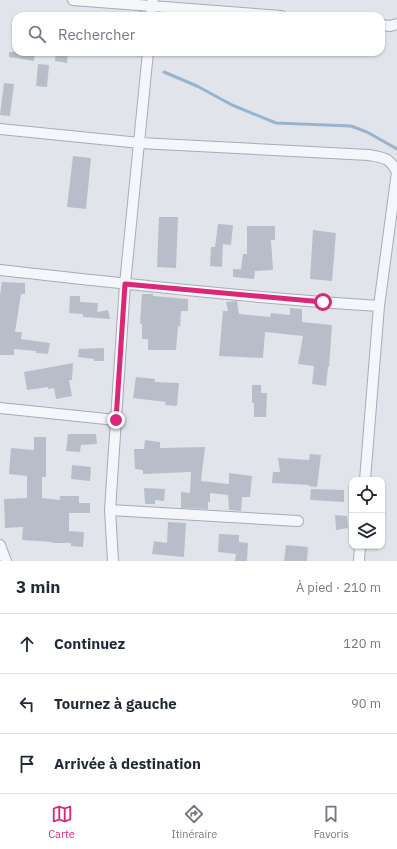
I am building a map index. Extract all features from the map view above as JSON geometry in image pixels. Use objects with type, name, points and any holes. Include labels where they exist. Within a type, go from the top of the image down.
[{"type":"street","points":[[73,0],[224,12]]},
{"type":"street","points":[[385,25],[397,24]]},
{"type":"street","points":[[113,561],[110,510],[125,284],[148,56]]},
{"type":"street","points":[[0,128],[140,143],[369,155],[383,157],[392,163],[397,172],[379,306],[365,477]]},
{"type":"street","points":[[0,270],[125,284],[379,306]]},
{"type":"street","points":[[0,408],[116,420]]},
{"type":"street","points":[[110,510],[298,521]]},
{"type":"street","points":[[0,545],[6,561]]},
{"type":"street","points":[[359,561],[360,549]]},
{"type":"building","points":[[9,52],[12,52],[12,56],[35,56],[34,61],[9,57]]},
{"type":"building","points":[[56,56],[68,56],[67,63],[55,61]]},
{"type":"building","points":[[38,64],[49,65],[47,87],[36,86]]},
{"type":"building","points":[[4,83],[14,84],[10,116],[0,115]]},
{"type":"building","points":[[73,156],[91,158],[86,209],[67,207]]},
{"type":"building","points":[[159,217],[178,217],[176,268],[157,267]]},
{"type":"building","points":[[218,224],[233,225],[231,245],[223,244],[222,267],[210,266],[211,247],[215,247]]},
{"type":"building","points":[[247,226],[275,226],[275,240],[271,240],[273,270],[255,271],[254,279],[233,277],[233,269],[241,269],[243,254],[247,254]]},
{"type":"building","points":[[313,230],[336,233],[332,281],[310,279]]},
{"type":"building","points":[[2,282],[25,283],[25,294],[21,294],[15,332],[22,332],[21,339],[50,343],[48,354],[36,353],[36,351],[14,349],[14,355],[0,355],[0,295]]},
{"type":"building","points":[[142,294],[188,299],[188,311],[181,311],[176,350],[148,350],[148,339],[142,339],[142,324],[140,324]]},
{"type":"building","points":[[70,296],[80,296],[80,302],[98,303],[97,312],[108,310],[110,319],[83,317],[83,314],[69,313]]},
{"type":"building","points":[[237,301],[239,314],[270,317],[271,313],[290,315],[290,308],[302,309],[302,322],[332,325],[326,386],[312,384],[314,366],[298,364],[303,336],[265,332],[263,358],[219,356],[223,311],[228,311],[226,302]]},
{"type":"building","points":[[104,348],[104,361],[94,361],[94,359],[78,357],[79,349]]},
{"type":"building","points":[[73,363],[72,380],[69,380],[72,396],[56,399],[54,388],[48,389],[48,387],[27,390],[24,372]]},
{"type":"building","points":[[136,377],[155,379],[155,382],[179,383],[177,406],[165,405],[166,402],[133,398]]},
{"type":"building","points":[[252,385],[261,385],[261,393],[267,393],[266,417],[254,417]]},
{"type":"building","points":[[68,434],[96,434],[97,444],[81,445],[80,452],[66,451]]},
{"type":"building","points":[[34,437],[46,437],[46,477],[42,477],[42,498],[60,500],[60,496],[79,496],[79,503],[90,503],[90,513],[69,513],[69,531],[84,532],[83,547],[71,546],[71,543],[22,540],[23,527],[5,528],[4,499],[27,498],[27,476],[9,474],[11,448],[34,450]]},
{"type":"building","points":[[145,440],[160,442],[160,448],[205,447],[201,481],[229,484],[229,473],[252,476],[250,497],[242,497],[241,511],[229,510],[228,495],[210,493],[208,509],[181,508],[181,492],[190,493],[191,472],[143,474],[143,470],[135,469],[134,449],[144,449]]},
{"type":"building","points":[[310,454],[321,455],[317,487],[309,485],[272,483],[273,472],[280,472],[278,458],[309,460]]},
{"type":"building","points":[[72,465],[91,467],[90,481],[71,479]]},
{"type":"building","points":[[144,488],[165,489],[164,501],[155,500],[155,504],[145,504]]},
{"type":"building","points":[[311,489],[344,490],[344,502],[310,500]]},
{"type":"building","points":[[335,515],[347,516],[348,528],[336,530]]},
{"type":"building","points":[[168,522],[186,523],[184,557],[152,554],[154,541],[167,543]]},
{"type":"building","points":[[219,534],[239,535],[239,542],[248,543],[247,561],[235,561],[236,554],[218,552]]},
{"type":"building","points":[[286,545],[308,547],[307,561],[284,561]]},
{"type":"waterway","points":[[164,72],[197,86],[232,105],[276,123],[351,126],[367,132],[397,149]]},
{"type":"route","points":[[116,420],[125,284],[323,302]]}]
